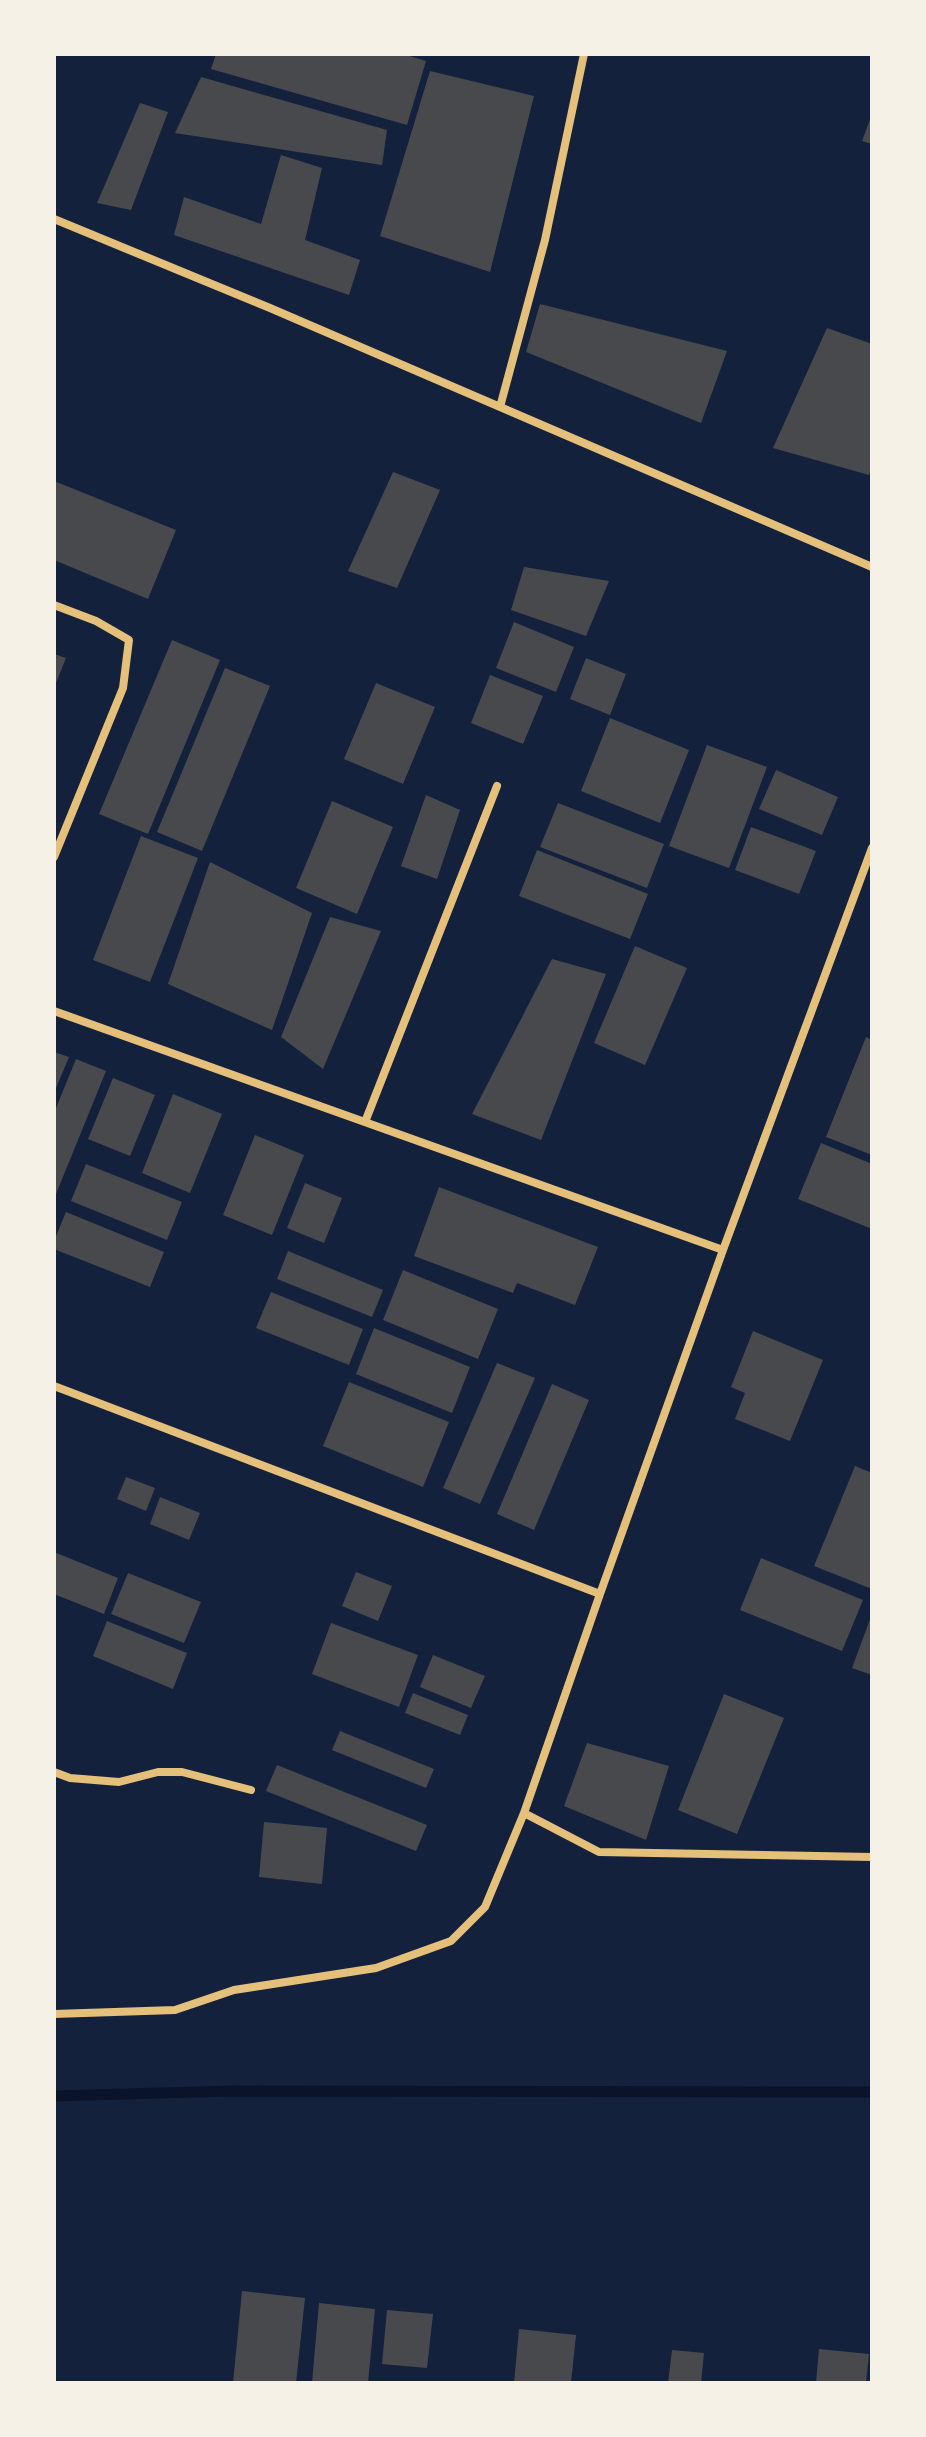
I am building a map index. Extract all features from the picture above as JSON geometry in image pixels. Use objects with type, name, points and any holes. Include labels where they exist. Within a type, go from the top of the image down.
[{"type":"street","points":[[500,407],[545,240],[584,54]]},
{"type":"street","points":[[54,219],[872,567]]},
{"type":"street","points":[[54,605],[96,621],[129,640],[123,688],[54,857]]},
{"type":"street","points":[[365,1122],[497,786]]},
{"type":"street","points":[[54,2014],[175,2010],[234,1990],[376,1968],[451,1941],[485,1907],[524,1813],[723,1250],[872,848]]},
{"type":"street","points":[[54,1011],[723,1250]]},
{"type":"street","points":[[54,1386],[600,1594]]},
{"type":"street","points":[[54,1772],[70,1778],[119,1782],[158,1772],[182,1772],[251,1790]]},
{"type":"street","points":[[524,1813],[599,1852],[872,1857]]},
{"type":"building","points":[[216,54],[403,54],[426,61],[407,125],[211,69]]},
{"type":"building","points":[[430,71],[534,96],[490,272],[380,236]]},
{"type":"building","points":[[201,77],[387,130],[382,165],[175,133]]},
{"type":"building","points":[[140,103],[168,112],[131,210],[97,203]]},
{"type":"building","points":[[872,114],[872,144],[862,141]]},
{"type":"building","points":[[281,155],[322,168],[305,240],[360,260],[349,295],[174,235],[184,197],[261,224]]},
{"type":"building","points":[[540,304],[727,351],[701,423],[526,352]]},
{"type":"building","points":[[827,328],[872,344],[872,466],[869,475],[773,448]]},
{"type":"building","points":[[393,472],[440,490],[397,588],[348,571]]},
{"type":"building","points":[[54,481],[176,530],[148,599],[54,560]]},
{"type":"building","points":[[524,567],[609,581],[586,636],[511,610]]},
{"type":"building","points":[[514,622],[574,647],[556,692],[496,668]]},
{"type":"building","points":[[172,640],[220,660],[148,834],[99,814]]},
{"type":"building","points":[[54,654],[66,658],[54,688]]},
{"type":"building","points":[[586,658],[626,674],[610,715],[570,699]]},
{"type":"building","points":[[225,668],[270,686],[202,851],[157,832]]},
{"type":"building","points":[[490,675],[543,696],[523,744],[471,723]]},
{"type":"building","points":[[376,683],[435,707],[403,784],[344,759]]},
{"type":"building","points":[[610,718],[689,750],[660,823],[581,791]]},
{"type":"building","points":[[707,745],[767,767],[729,868],[669,846]]},
{"type":"building","points":[[776,770],[838,797],[822,835],[759,809]]},
{"type":"building","points":[[426,795],[460,810],[437,879],[401,866]]},
{"type":"building","points":[[332,801],[393,827],[357,914],[296,888]]},
{"type":"building","points":[[558,803],[664,844],[647,888],[540,847]]},
{"type":"building","points":[[751,827],[816,851],[799,894],[735,870]]},
{"type":"building","points":[[141,836],[198,858],[150,982],[93,960]]},
{"type":"building","points":[[537,850],[648,894],[630,939],[519,896]]},
{"type":"building","points":[[210,862],[312,913],[272,1030],[168,984]]},
{"type":"building","points":[[330,917],[381,931],[323,1069],[281,1037]]},
{"type":"building","points":[[635,946],[687,968],[645,1065],[594,1043]]},
{"type":"building","points":[[552,959],[606,974],[541,1140],[472,1114]]},
{"type":"building","points":[[866,1037],[872,1040],[872,1155],[826,1137]]},
{"type":"building","points":[[54,1052],[69,1057],[54,1093]]},
{"type":"building","points":[[76,1059],[106,1071],[54,1199],[54,1113]]},
{"type":"building","points":[[113,1078],[155,1095],[130,1156],[88,1139]]},
{"type":"building","points":[[173,1094],[222,1114],[190,1193],[142,1173]]},
{"type":"building","points":[[255,1135],[304,1155],[272,1235],[223,1215]]},
{"type":"building","points":[[821,1143],[872,1164],[872,1229],[798,1199]]},
{"type":"building","points":[[86,1164],[182,1202],[167,1240],[71,1201]]},
{"type":"building","points":[[305,1183],[342,1198],[324,1243],[287,1228]]},
{"type":"building","points":[[439,1187],[598,1247],[575,1305],[517,1283],[513,1293],[414,1256]]},
{"type":"building","points":[[66,1212],[164,1252],[150,1287],[54,1249],[54,1241]]},
{"type":"building","points":[[288,1251],[383,1290],[372,1317],[277,1279]]},
{"type":"building","points":[[403,1270],[498,1309],[478,1359],[383,1320]]},
{"type":"building","points":[[271,1292],[363,1329],[349,1365],[256,1328]]},
{"type":"building","points":[[374,1328],[470,1367],[452,1413],[356,1374]]},
{"type":"building","points":[[753,1331],[823,1360],[790,1441],[735,1419],[745,1393],[731,1387]]},
{"type":"building","points":[[497,1363],[535,1378],[480,1504],[443,1488]]},
{"type":"building","points":[[349,1382],[449,1422],[423,1487],[323,1446]]},
{"type":"building","points":[[552,1384],[589,1400],[534,1530],[497,1514]]},
{"type":"building","points":[[855,1466],[872,1473],[872,1589],[814,1566]]},
{"type":"building","points":[[126,1477],[155,1488],[146,1511],[117,1499]]},
{"type":"building","points":[[160,1497],[200,1513],[189,1540],[150,1524]]},
{"type":"building","points":[[54,1552],[118,1578],[104,1614],[54,1594]]},
{"type":"building","points":[[761,1558],[863,1600],[842,1651],[740,1610]]},
{"type":"building","points":[[356,1572],[392,1586],[378,1621],[342,1606]]},
{"type":"building","points":[[128,1573],[201,1602],[184,1643],[111,1614]]},
{"type":"building","points":[[872,1614],[872,1675],[852,1668]]},
{"type":"building","points":[[107,1621],[187,1653],[173,1689],[93,1656]]},
{"type":"building","points":[[331,1623],[418,1655],[399,1707],[312,1674]]},
{"type":"building","points":[[433,1655],[485,1676],[471,1708],[420,1687]]},
{"type":"building","points":[[413,1693],[468,1715],[460,1735],[405,1713]]},
{"type":"building","points":[[724,1694],[784,1718],[737,1834],[678,1810]]},
{"type":"building","points":[[340,1731],[434,1769],[426,1788],[332,1750]]},
{"type":"building","points":[[587,1743],[669,1766],[646,1840],[564,1806]]},
{"type":"building","points":[[277,1765],[427,1825],[416,1851],[266,1791]]},
{"type":"building","points":[[264,1822],[327,1828],[322,1884],[259,1877]]},
{"type":"building","points":[[242,2291],[305,2298],[296,2383],[233,2383]]},
{"type":"building","points":[[319,2303],[375,2309],[368,2383],[312,2383]]},
{"type":"building","points":[[387,2310],[433,2314],[427,2368],[382,2364]]},
{"type":"building","points":[[519,2329],[576,2335],[571,2383],[514,2383]]},
{"type":"building","points":[[819,2349],[869,2354],[866,2383],[816,2383]]},
{"type":"building","points":[[672,2350],[704,2353],[701,2383],[668,2383]]},
{"type":"waterway","points":[[54,2096],[232,2091],[872,2092]]}]
